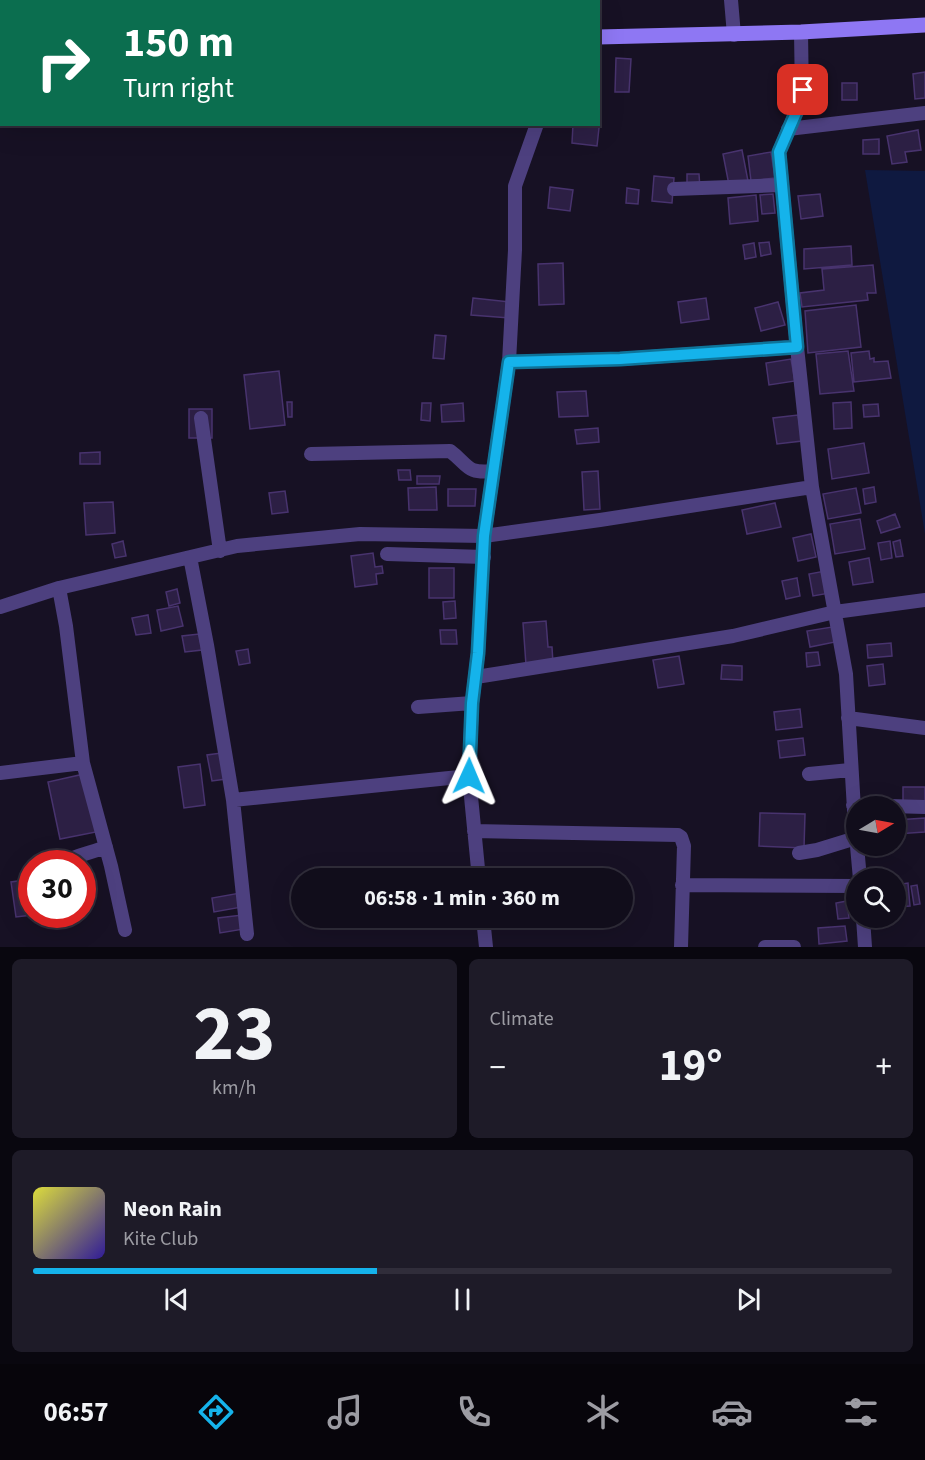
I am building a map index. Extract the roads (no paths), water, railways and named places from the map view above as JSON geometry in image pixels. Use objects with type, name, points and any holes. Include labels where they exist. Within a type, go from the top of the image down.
[{"type":"street","points":[[731,0],[734,35]]},
{"type":"street","points":[[600,37],[734,35],[925,25]]},
{"type":"street","points":[[801,32],[802,99],[779,152],[812,487],[846,674],[852,796]]},
{"type":"street","points":[[788,129],[925,114]]},
{"type":"street","points":[[478,868],[469,776],[484,536],[509,362],[515,250],[515,186],[536,126]]},
{"type":"street","points":[[674,189],[782,185]]},
{"type":"street","points":[[509,362],[620,359],[797,347]]},
{"type":"street","points":[[201,418],[220,551]]},
{"type":"street","points":[[311,454],[450,451],[467,467],[478,473],[493,471]]},
{"type":"street","points":[[0,607],[59,588],[237,546],[360,534],[484,536],[812,487]]},
{"type":"street","points":[[387,554],[484,557]]},
{"type":"street","points":[[190,557],[233,800],[247,934]]},
{"type":"street","points":[[59,588],[66,626],[83,764],[106,847],[125,930]]},
{"type":"street","points":[[476,677],[733,636],[835,612],[925,600]]},
{"type":"street","points":[[418,707],[472,703]]},
{"type":"street","points":[[848,717],[925,728]]},
{"type":"street","points":[[0,773],[83,764]]},
{"type":"street","points":[[809,774],[850,770]]},
{"type":"street","points":[[233,800],[469,776]]},
{"type":"street","points":[[906,806],[925,807]]},
{"type":"street","points":[[474,831],[678,835],[684,846],[681,947]]},
{"type":"street","points":[[799,853],[846,841]]},
{"type":"street","points":[[96,851],[106,847]]},
{"type":"street","points":[[682,885],[846,886]]},
{"type":"street","points":[[484,928],[486,947]]},
{"type":"street","points":[[864,928],[865,947]]},
{"type":"street","points":[[765,947],[794,947]]},
{"type":"water","points":[[865,170],[925,171],[925,534]]}]
